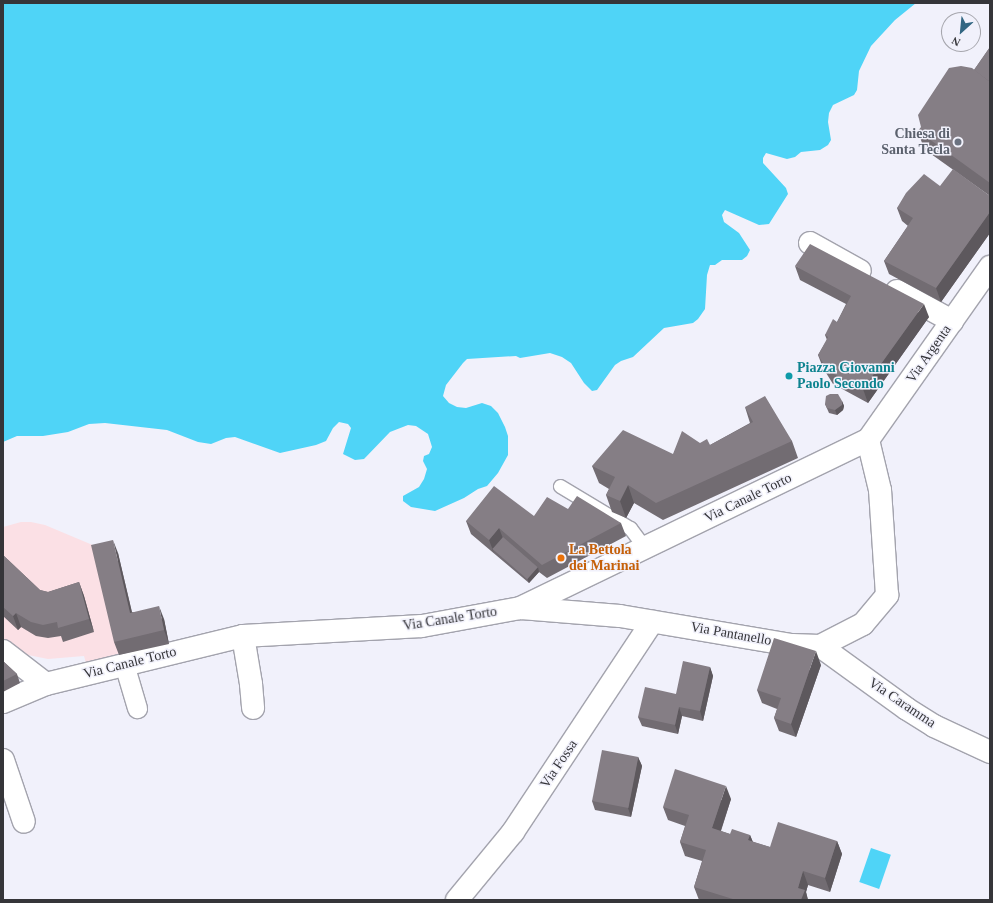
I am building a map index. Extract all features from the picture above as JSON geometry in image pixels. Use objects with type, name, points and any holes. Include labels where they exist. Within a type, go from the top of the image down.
[{"type":"street","points":[[810,243],[952,321]]},
{"type":"street","name":"Via Argenta","points":[[868,440],[990,268]]},
{"type":"street","name":"Via Canale Torto","points":[[3,702],[46,684],[243,636],[422,626],[520,608],[868,440]]},
{"type":"street","name":"Via Pantanello","points":[[520,608],[620,616],[792,645],[820,646],[863,624],[887,595],[880,490],[868,440]]},
{"type":"street","name":"Via Fossa","points":[[457,900],[514,832],[652,622]]},
{"type":"street","points":[[243,636],[251,684],[253,708]]},
{"type":"street","name":"Via Caramma","points":[[820,646],[907,709],[934,726],[990,752]]},
{"type":"street","points":[[3,651],[46,684]]},
{"type":"street","points":[[124,664],[137,708]]},
{"type":"street","points":[[3,760],[24,822]]},
{"type":"lane","points":[[560,486],[630,528],[645,548]]},
{"type":"shaded area","points":[[21,522],[31,522],[45,525],[95,546],[119,655],[86,663],[84,656],[48,659],[23,654],[15,650],[3,639],[3,527]]},
{"type":"water","points":[[3,3],[916,3],[895,20],[871,46],[859,71],[857,90],[854,95],[833,105],[829,113],[828,122],[831,140],[828,145],[820,150],[801,152],[795,157],[787,159],[766,153],[763,158],[763,163],[786,188],[788,194],[769,224],[759,225],[725,210],[722,215],[724,222],[739,233],[750,250],[747,256],[742,260],[722,260],[715,265],[710,265],[707,275],[705,309],[693,323],[664,328],[633,357],[621,361],[615,365],[597,390],[592,391],[584,383],[571,363],[562,357],[550,353],[520,358],[516,356],[467,359],[463,363],[446,385],[443,396],[449,403],[457,407],[466,408],[482,403],[491,406],[498,413],[505,427],[508,436],[508,455],[498,473],[487,486],[435,511],[411,507],[403,501],[403,496],[419,487],[424,479],[427,469],[423,461],[424,456],[429,454],[432,447],[428,434],[416,426],[408,425],[390,432],[364,459],[355,460],[343,454],[351,428],[348,424],[339,422],[333,428],[326,441],[316,445],[280,453],[235,437],[226,438],[211,444],[198,442],[167,430],[105,423],[89,424],[68,432],[43,436],[17,436],[3,442]]},
{"type":"water","points":[[871,848],[891,855],[879,889],[859,882]]},
{"type":"building","points":[[990,47],[990,82],[974,70]]},
{"type":"building","name":"Chiesa di Santa Tecla","points":[[961,66],[972,68],[990,82],[990,183],[918,131],[921,127],[918,115],[949,68]]},
{"type":"building","points":[[953,169],[990,196],[990,212],[936,288],[884,261],[913,218],[897,208],[906,193],[924,174],[940,186]]},
{"type":"building","points":[[810,244],[924,304],[863,389],[828,371],[818,355],[828,337],[825,335],[833,319],[837,322],[851,296],[795,266]]},
{"type":"building","points":[[830,394],[838,394],[842,401],[842,405],[835,410],[827,408],[825,404],[826,396]]},
{"type":"building","points":[[765,396],[792,441],[656,503],[628,485],[620,501],[606,495],[615,477],[592,466],[623,430],[673,454],[682,431],[700,443],[707,439],[710,445],[753,422],[745,407]]},
{"type":"building","points":[[494,486],[534,516],[547,497],[568,509],[577,496],[621,523],[542,565],[499,528],[489,540],[466,521]]},
{"type":"building","points":[[503,537],[538,567],[527,579],[493,549]]},
{"type":"building","points":[[113,540],[130,613],[159,606],[164,630],[114,642],[91,545]]},
{"type":"building","points":[[3,555],[40,590],[48,592],[79,582],[89,619],[58,628],[57,622],[43,625],[31,622],[16,613],[13,616],[3,607]]},
{"type":"building","points":[[774,638],[816,651],[791,724],[774,718],[781,698],[757,690]]},
{"type":"building","points":[[3,661],[17,674],[3,681]]},
{"type":"building","points":[[683,661],[710,667],[700,711],[679,707],[675,725],[638,717],[645,687],[676,694]]},
{"type":"building","points":[[602,750],[638,757],[628,808],[592,801]]},
{"type":"building","points":[[675,769],[726,786],[712,828],[730,834],[732,829],[750,835],[748,840],[770,847],[778,822],[837,841],[825,878],[803,871],[798,888],[805,890],[801,900],[736,900],[694,887],[706,850],[680,842],[689,815],[663,807]]},
{"type":"place","name":"Chiesa di Santa Tecla","points":[[958,142]]},
{"type":"place","name":"Piazza Giovanni Paolo Secondo","points":[[789,376]]},
{"type":"place","name":"La Bettola dei Marinai","points":[[561,558]]}]
